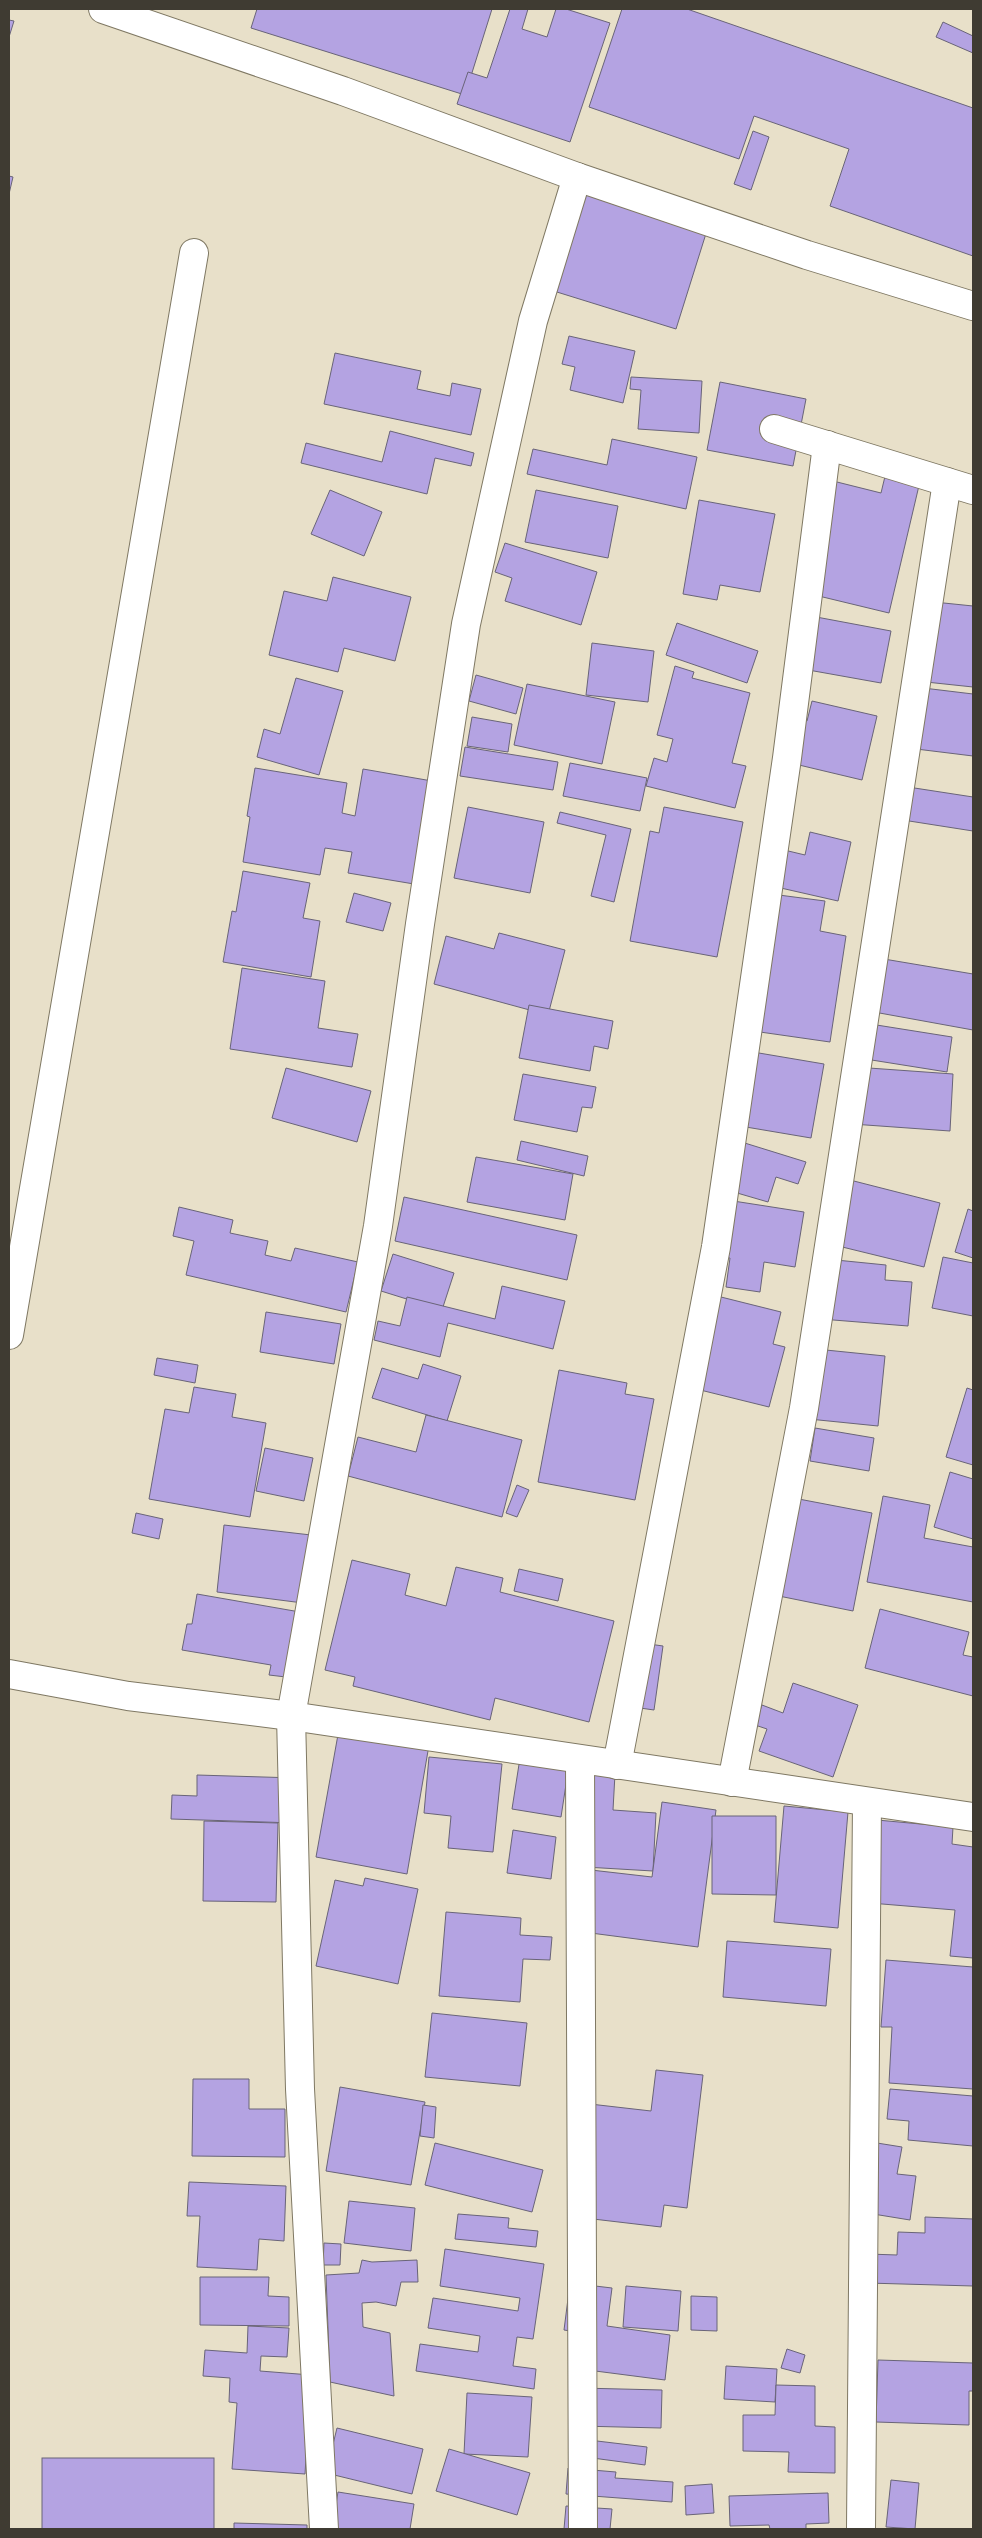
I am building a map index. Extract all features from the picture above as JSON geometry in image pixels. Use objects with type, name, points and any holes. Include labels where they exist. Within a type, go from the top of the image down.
[{"type":"street","points":[[103,9],[342,91],[577,177],[807,255],[973,306]]},
{"type":"street","points":[[324,2529],[300,2089],[291,1716],[378,1226],[420,924],[466,624],[533,321],[577,177]]},
{"type":"street","points":[[9,1335],[194,253]]},
{"type":"street","points":[[774,429],[973,490]]},
{"type":"street","points":[[617,1765],[716,1247],[788,758],[827,445]]},
{"type":"street","points":[[732,1782],[804,1408],[947,482]]},
{"type":"street","points":[[9,1674],[128,1696],[291,1716],[973,1817]]},
{"type":"street","points":[[580,1760],[583,2529]]},
{"type":"street","points":[[861,2529],[866,1802]]},
{"type":"building","points":[[257,9],[492,9],[465,95],[251,28]]},
{"type":"building","points":[[510,9],[528,9],[522,29],[547,37],[556,9],[566,9],[610,23],[570,142],[457,104],[468,72],[487,78]]},
{"type":"building","points":[[622,9],[687,9],[973,108],[973,256],[830,206],[849,149],[754,116],[739,159],[589,107]]},
{"type":"building","points":[[9,20],[14,21],[9,37]]},
{"type":"building","points":[[943,22],[973,36],[973,53],[936,37]]},
{"type":"building","points":[[753,131],[769,137],[751,190],[734,184]]},
{"type":"building","points":[[9,176],[13,177],[9,194]]},
{"type":"building","points":[[577,183],[709,224],[676,329],[544,288]]},
{"type":"building","points":[[569,336],[635,351],[623,403],[570,390],[575,367],[562,364]]},
{"type":"building","points":[[335,353],[421,371],[417,389],[450,396],[452,383],[481,389],[471,435],[324,404]]},
{"type":"building","points":[[631,377],[702,381],[699,433],[638,429],[641,390],[630,389]]},
{"type":"building","points":[[720,382],[806,399],[793,466],[707,450]]},
{"type":"building","points":[[390,431],[474,453],[471,466],[435,458],[427,494],[301,463],[306,443],[382,462]]},
{"type":"building","points":[[612,439],[697,457],[686,509],[527,474],[533,449],[607,465]]},
{"type":"building","points":[[887,468],[921,477],[889,613],[798,591],[825,479],[881,493]]},
{"type":"building","points":[[330,490],[382,512],[364,556],[311,534]]},
{"type":"building","points":[[536,490],[618,506],[608,558],[525,542]]},
{"type":"building","points":[[699,500],[775,514],[760,592],[720,585],[717,600],[683,594]]},
{"type":"building","points":[[505,543],[597,572],[581,625],[505,601],[512,578],[495,572]]},
{"type":"building","points":[[333,577],[411,597],[395,661],[344,648],[338,672],[269,655],[284,591],[327,601]]},
{"type":"building","points":[[934,602],[973,606],[973,687],[926,682]]},
{"type":"building","points":[[795,613],[891,631],[881,683],[786,666]]},
{"type":"building","points":[[677,623],[758,651],[747,683],[666,655]]},
{"type":"building","points":[[592,643],[654,651],[648,702],[586,695]]},
{"type":"building","points":[[675,666],[694,672],[692,678],[750,693],[732,763],[746,766],[735,808],[646,786],[654,758],[667,762],[673,739],[657,735]]},
{"type":"building","points":[[476,675],[523,688],[516,714],[469,701]]},
{"type":"building","points":[[296,678],[343,691],[319,775],[257,757],[264,729],[280,734]]},
{"type":"building","points":[[527,684],[615,702],[602,764],[514,745]]},
{"type":"building","points":[[915,687],[973,694],[973,756],[908,748]]},
{"type":"building","points":[[812,701],[877,716],[862,780],[778,760],[789,717],[807,721]]},
{"type":"building","points":[[472,717],[512,724],[508,752],[467,746]]},
{"type":"building","points":[[465,747],[558,762],[553,790],[460,776]]},
{"type":"building","points":[[570,763],[647,778],[640,811],[563,796]]},
{"type":"building","points":[[255,768],[347,783],[342,813],[355,816],[363,769],[432,781],[414,884],[348,873],[352,852],[325,848],[320,875],[243,862],[250,817],[247,816]]},
{"type":"building","points":[[895,785],[973,797],[973,831],[890,818]]},
{"type":"building","points":[[468,807],[544,822],[530,893],[454,878]]},
{"type":"building","points":[[664,807],[743,822],[717,957],[630,941],[650,831],[659,833]]},
{"type":"building","points":[[560,812],[631,829],[614,902],[591,896],[606,835],[557,823]]},
{"type":"building","points":[[810,832],[851,842],[838,901],[772,886],[780,849],[805,855]]},
{"type":"building","points":[[243,871],[310,883],[303,918],[320,921],[311,977],[223,962],[232,911],[236,912]]},
{"type":"building","points":[[354,893],[391,903],[383,931],[346,922]]},
{"type":"building","points":[[771,894],[825,901],[820,931],[846,936],[830,1042],[746,1030]]},
{"type":"building","points":[[499,933],[565,950],[548,1015],[434,984],[446,936],[494,949]]},
{"type":"building","points":[[872,957],[973,974],[973,1030],[863,1010]]},
{"type":"building","points":[[242,968],[325,981],[318,1028],[358,1034],[352,1067],[230,1049]]},
{"type":"building","points":[[529,1005],[613,1021],[608,1049],[594,1046],[590,1071],[519,1058]]},
{"type":"building","points":[[864,1023],[952,1037],[947,1072],[859,1058]]},
{"type":"building","points":[[747,1051],[824,1064],[811,1138],[734,1125]]},
{"type":"building","points":[[855,1067],[953,1074],[950,1131],[852,1124]]},
{"type":"building","points":[[286,1068],[371,1091],[357,1142],[272,1118]]},
{"type":"building","points":[[523,1074],[596,1087],[592,1108],[582,1107],[577,1132],[514,1120]]},
{"type":"building","points":[[735,1140],[806,1162],[798,1184],[776,1177],[768,1202],[720,1188]]},
{"type":"building","points":[[521,1141],[588,1156],[584,1176],[517,1160]]},
{"type":"building","points":[[476,1157],[573,1174],[565,1220],[467,1202]]},
{"type":"building","points":[[846,1179],[940,1203],[924,1267],[830,1244]]},
{"type":"building","points":[[404,1197],[577,1235],[567,1280],[395,1241]]},
{"type":"building","points":[[714,1198],[804,1212],[795,1267],[764,1262],[760,1292],[726,1287],[730,1258],[705,1255]]},
{"type":"building","points":[[179,1207],[233,1220],[230,1233],[268,1241],[265,1255],[291,1261],[295,1248],[358,1262],[346,1312],[186,1275],[194,1241],[173,1236]]},
{"type":"building","points":[[968,1209],[973,1211],[973,1258],[955,1252]]},
{"type":"building","points":[[393,1254],[454,1273],[442,1310],[381,1291]]},
{"type":"building","points":[[943,1257],[973,1263],[973,1316],[932,1308]]},
{"type":"building","points":[[826,1259],[886,1265],[885,1280],[912,1282],[908,1326],[821,1319]]},
{"type":"building","points":[[502,1286],[565,1301],[553,1349],[448,1323],[440,1357],[374,1340],[378,1321],[400,1326],[407,1297],[495,1319]]},
{"type":"building","points":[[717,1296],[781,1312],[773,1344],[785,1347],[769,1407],[680,1385]]},
{"type":"building","points":[[266,1312],[341,1324],[334,1364],[260,1352]]},
{"type":"building","points":[[806,1348],[885,1356],[878,1426],[799,1418]]},
{"type":"building","points":[[157,1358],[198,1365],[195,1383],[154,1375]]},
{"type":"building","points":[[423,1364],[461,1376],[447,1421],[372,1398],[382,1368],[418,1379]]},
{"type":"building","points":[[559,1370],[627,1383],[625,1394],[654,1399],[635,1500],[538,1482]]},
{"type":"building","points":[[194,1387],[236,1394],[232,1417],[266,1423],[250,1517],[149,1499],[165,1409],[189,1413]]},
{"type":"building","points":[[967,1388],[973,1390],[973,1465],[946,1457]]},
{"type":"building","points":[[426,1415],[522,1440],[502,1517],[348,1476],[358,1437],[416,1452]]},
{"type":"building","points":[[815,1428],[874,1438],[869,1471],[810,1461]]},
{"type":"building","points":[[265,1448],[313,1458],[304,1501],[256,1491]]},
{"type":"building","points":[[950,1472],[973,1479],[973,1539],[934,1527]]},
{"type":"building","points":[[517,1485],[529,1490],[517,1517],[506,1513]]},
{"type":"building","points":[[783,1496],[872,1513],[853,1611],[764,1593]]},
{"type":"building","points":[[883,1496],[930,1505],[924,1538],[973,1547],[973,1602],[867,1582]]},
{"type":"building","points":[[136,1513],[163,1519],[159,1539],[132,1533]]},
{"type":"building","points":[[224,1525],[311,1535],[303,1603],[217,1592]]},
{"type":"building","points":[[352,1560],[410,1574],[405,1595],[446,1606],[456,1567],[503,1578],[500,1592],[614,1621],[589,1722],[495,1698],[490,1720],[353,1686],[355,1677],[325,1670]]},
{"type":"building","points":[[519,1569],[563,1579],[558,1601],[514,1591]]},
{"type":"building","points":[[197,1594],[300,1612],[286,1677],[269,1675],[271,1665],[182,1650],[187,1624],[192,1624]]},
{"type":"building","points":[[880,1609],[969,1632],[963,1655],[973,1657],[973,1696],[865,1668]]},
{"type":"building","points":[[628,1641],[663,1646],[654,1710],[619,1705]]},
{"type":"building","points":[[793,1683],[858,1705],[833,1777],[759,1751],[767,1729],[755,1725],[762,1705],[783,1713]]},
{"type":"building","points":[[339,1729],[429,1745],[407,1874],[316,1857]]},
{"type":"building","points":[[429,1757],[502,1764],[493,1852],[448,1848],[451,1816],[424,1813]]},
{"type":"building","points":[[520,1758],[569,1765],[561,1817],[512,1809]]},
{"type":"building","points":[[590,1773],[615,1774],[613,1810],[656,1813],[653,1871],[585,1867]]},
{"type":"building","points":[[197,1775],[296,1778],[295,1823],[171,1819],[172,1795],[197,1796]]},
{"type":"building","points":[[662,1802],[716,1810],[698,1947],[583,1932],[591,1870],[652,1877]]},
{"type":"building","points":[[784,1806],[848,1812],[838,1928],[774,1922]]},
{"type":"building","points":[[712,1816],[776,1816],[776,1895],[712,1894]]},
{"type":"building","points":[[877,1820],[953,1827],[952,1844],[973,1847],[973,1958],[950,1956],[955,1910],[870,1903]]},
{"type":"building","points":[[204,1821],[278,1823],[276,1902],[203,1901]]},
{"type":"building","points":[[513,1830],[556,1837],[551,1879],[507,1873]]},
{"type":"building","points":[[365,1878],[418,1889],[398,1984],[316,1966],[335,1880],[363,1886]]},
{"type":"building","points":[[446,1912],[521,1918],[520,1935],[552,1937],[550,1960],[523,1959],[520,2002],[439,1996]]},
{"type":"building","points":[[727,1941],[831,1949],[826,2006],[723,1997]]},
{"type":"building","points":[[886,1960],[973,1967],[973,2089],[889,2083],[892,2027],[881,2027]]},
{"type":"building","points":[[432,2013],[527,2023],[520,2086],[425,2077]]},
{"type":"building","points":[[656,2070],[703,2075],[687,2208],[664,2205],[661,2227],[576,2217],[590,2104],[651,2111]]},
{"type":"building","points":[[193,2079],[249,2079],[249,2109],[285,2109],[285,2157],[192,2156]]},
{"type":"building","points":[[340,2087],[425,2102],[411,2185],[326,2171]]},
{"type":"building","points":[[890,2089],[973,2096],[973,2146],[908,2140],[909,2121],[887,2119]]},
{"type":"building","points":[[423,2105],[436,2107],[434,2138],[420,2136]]},
{"type":"building","points":[[435,2143],[543,2170],[532,2212],[425,2185]]},
{"type":"building","points":[[877,2143],[902,2147],[897,2174],[916,2176],[910,2220],[867,2213]]},
{"type":"building","points":[[189,2182],[286,2186],[284,2241],[259,2239],[257,2270],[197,2267],[200,2216],[187,2216]]},
{"type":"building","points":[[349,2201],[415,2208],[411,2251],[344,2243]]},
{"type":"building","points":[[458,2214],[509,2218],[508,2228],[538,2231],[536,2247],[455,2239]]},
{"type":"building","points":[[925,2217],[973,2219],[973,2286],[867,2283],[868,2254],[897,2255],[898,2232],[925,2233]]},
{"type":"building","points":[[324,2243],[341,2244],[340,2265],[323,2265]]},
{"type":"building","points":[[445,2249],[544,2264],[533,2339],[517,2337],[513,2366],[536,2369],[534,2389],[416,2371],[420,2344],[478,2352],[480,2336],[428,2328],[433,2298],[518,2311],[520,2298],[440,2286]]},
{"type":"building","points":[[362,2260],[372,2262],[417,2260],[418,2282],[401,2282],[396,2306],[376,2302],[362,2303],[363,2327],[390,2333],[394,2396],[330,2382],[326,2275],[359,2273]]},
{"type":"building","points":[[200,2277],[269,2277],[268,2296],[289,2297],[289,2326],[200,2325]]},
{"type":"building","points":[[570,2283],[612,2288],[607,2326],[670,2335],[665,2380],[572,2368],[577,2332],[564,2330]]},
{"type":"building","points":[[626,2286],[681,2291],[678,2331],[623,2327]]},
{"type":"building","points":[[691,2296],[717,2297],[717,2331],[691,2330]]},
{"type":"building","points":[[248,2326],[289,2328],[287,2357],[261,2356],[260,2371],[311,2375],[305,2474],[232,2469],[237,2403],[229,2402],[230,2378],[203,2376],[205,2350],[247,2353]]},
{"type":"building","points":[[787,2349],[805,2355],[800,2373],[781,2368]]},
{"type":"building","points":[[878,2360],[973,2363],[973,2391],[969,2391],[969,2425],[876,2422]]},
{"type":"building","points":[[726,2366],[777,2369],[775,2402],[724,2399]]},
{"type":"building","points":[[776,2385],[815,2386],[815,2426],[835,2427],[835,2473],[788,2472],[789,2452],[743,2451],[743,2415],[775,2415]]},
{"type":"building","points":[[580,2388],[662,2390],[661,2428],[579,2426]]},
{"type":"building","points":[[467,2393],[532,2397],[528,2457],[464,2454]]},
{"type":"building","points":[[337,2428],[423,2449],[412,2494],[326,2473]]},
{"type":"building","points":[[572,2438],[647,2447],[645,2465],[570,2455]]},
{"type":"building","points":[[449,2449],[530,2473],[517,2515],[436,2491]]},
{"type":"building","points":[[42,2458],[214,2458],[214,2529],[42,2529]]},
{"type":"building","points":[[568,2468],[616,2472],[615,2478],[673,2482],[672,2502],[566,2494]]},
{"type":"building","points":[[891,2480],[919,2483],[915,2529],[886,2527]]},
{"type":"building","points":[[712,2484],[714,2513],[686,2515],[685,2486]]},
{"type":"building","points":[[338,2492],[414,2504],[410,2529],[332,2529]]},
{"type":"building","points":[[828,2493],[829,2523],[806,2524],[806,2529],[770,2529],[769,2525],[730,2526],[729,2496]]},
{"type":"building","points":[[566,2506],[612,2509],[610,2529],[564,2529]]},
{"type":"building","points":[[234,2523],[307,2525],[307,2529],[234,2529]]}]
